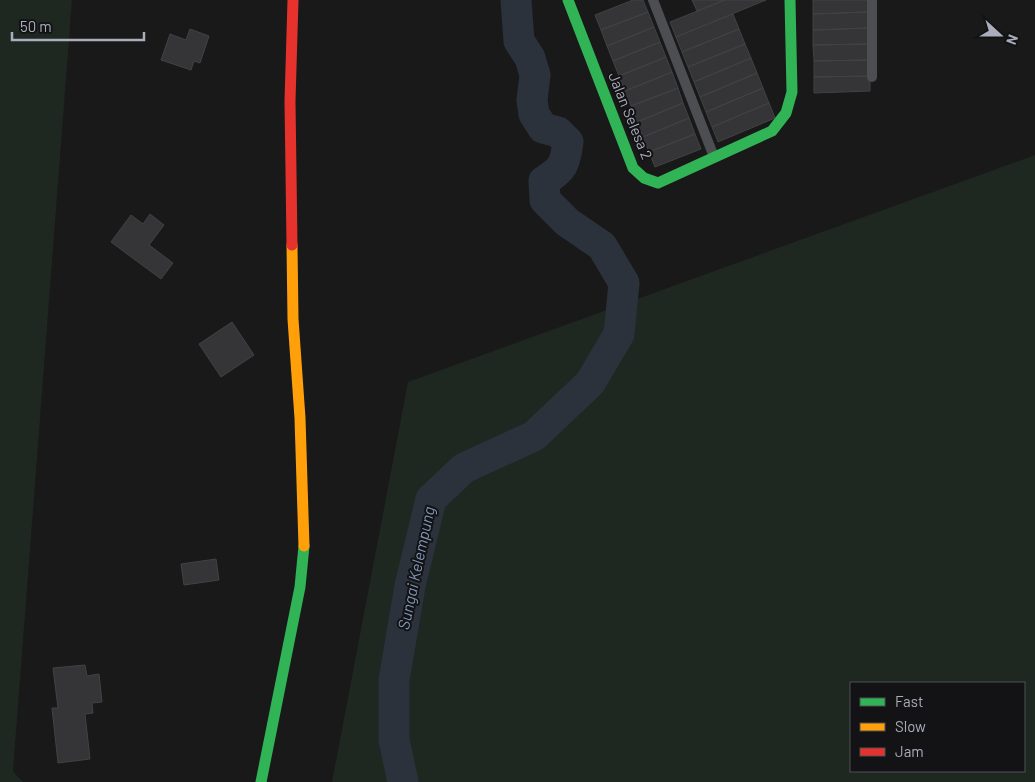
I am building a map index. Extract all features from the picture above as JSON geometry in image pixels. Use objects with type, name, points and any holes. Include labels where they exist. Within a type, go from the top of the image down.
[{"type":"main road","points":[[262,782],[300,587],[304,538],[300,418],[293,319],[290,100],[293,0]]},
{"type":"main road","name":"Jalan Selesa 2","points":[[571,3],[633,168],[646,181],[658,183],[772,131],[784,120],[790,106],[792,92],[790,0]]},
{"type":"lane","points":[[653,0],[715,158]]},
{"type":"lane","points":[[872,0],[872,77]]},
{"type":"shaded area","points":[[0,0],[72,0],[13,771],[23,782],[0,782]]},
{"type":"shaded area","points":[[1035,155],[1035,782],[332,782],[408,382]]},
{"type":"building","points":[[633,0],[643,0],[648,12],[601,30],[595,15]]},
{"type":"building","points":[[692,0],[725,0],[697,11]]},
{"type":"building","points":[[725,0],[766,0],[676,37],[670,22]]},
{"type":"building","points":[[813,0],[868,0],[868,12],[813,14]]},
{"type":"building","points":[[648,12],[654,27],[607,46],[601,30]]},
{"type":"building","points":[[868,12],[869,28],[813,30],[813,14]]},
{"type":"building","points":[[733,14],[739,29],[682,52],[676,37]]},
{"type":"building","points":[[654,27],[660,42],[613,61],[607,46]]},
{"type":"building","points":[[869,28],[869,44],[813,45],[813,30]]},
{"type":"building","points":[[190,29],[209,36],[200,63],[194,61],[191,70],[161,60],[170,34],[186,40]]},
{"type":"building","points":[[739,29],[745,44],[688,67],[682,52]]},
{"type":"building","points":[[660,42],[666,57],[619,76],[613,61]]},
{"type":"building","points":[[745,44],[751,58],[694,82],[688,67]]},
{"type":"building","points":[[869,44],[869,60],[814,61],[813,45]]},
{"type":"building","points":[[666,57],[672,72],[625,91],[619,76]]},
{"type":"building","points":[[751,58],[757,73],[700,97],[694,82]]},
{"type":"building","points":[[869,60],[870,76],[814,77],[814,61]]},
{"type":"building","points":[[672,72],[678,88],[631,106],[625,91]]},
{"type":"building","points":[[757,73],[763,88],[706,112],[700,97]]},
{"type":"building","points":[[870,76],[870,91],[814,93],[814,77]]},
{"type":"building","points":[[678,88],[683,103],[637,122],[631,106]]},
{"type":"building","points":[[763,88],[769,103],[712,127],[706,112]]},
{"type":"building","points":[[683,103],[689,118],[643,137],[637,122]]},
{"type":"building","points":[[769,103],[775,118],[718,142],[712,127]]},
{"type":"building","points":[[689,118],[695,134],[649,152],[643,137]]},
{"type":"building","points":[[695,134],[701,149],[655,167],[649,152]]},
{"type":"building","points":[[150,214],[164,225],[149,245],[173,263],[161,279],[111,242],[131,215],[143,224]]},
{"type":"building","points":[[232,322],[254,355],[221,377],[199,344]]},
{"type":"building","points":[[216,559],[219,580],[184,585],[181,564]]},
{"type":"building","points":[[85,665],[87,676],[99,674],[102,702],[92,703],[93,713],[85,714],[90,759],[58,763],[52,708],[58,708],[53,668]]},
{"type":"waterway","name":"Sungai Kelempung","points":[[403,782],[394,740],[394,680],[410,586],[431,499],[464,468],[534,436],[590,383],[619,334],[624,283],[602,246],[567,222],[545,200],[544,181],[562,166],[568,142],[558,132],[543,128],[534,114],[532,100],[535,75],[530,58],[519,41],[516,0]]},
{"type":"traffic: fast","points":[[568,0],[633,168],[644,178],[658,183],[772,131],[786,113],[792,92],[790,0]]},
{"type":"traffic: fast","points":[[261,782],[300,587],[304,546]]},
{"type":"traffic: slow","points":[[292,245],[293,319],[300,418],[304,546]]},
{"type":"traffic: jam","points":[[292,245],[290,101],[293,0]]}]
